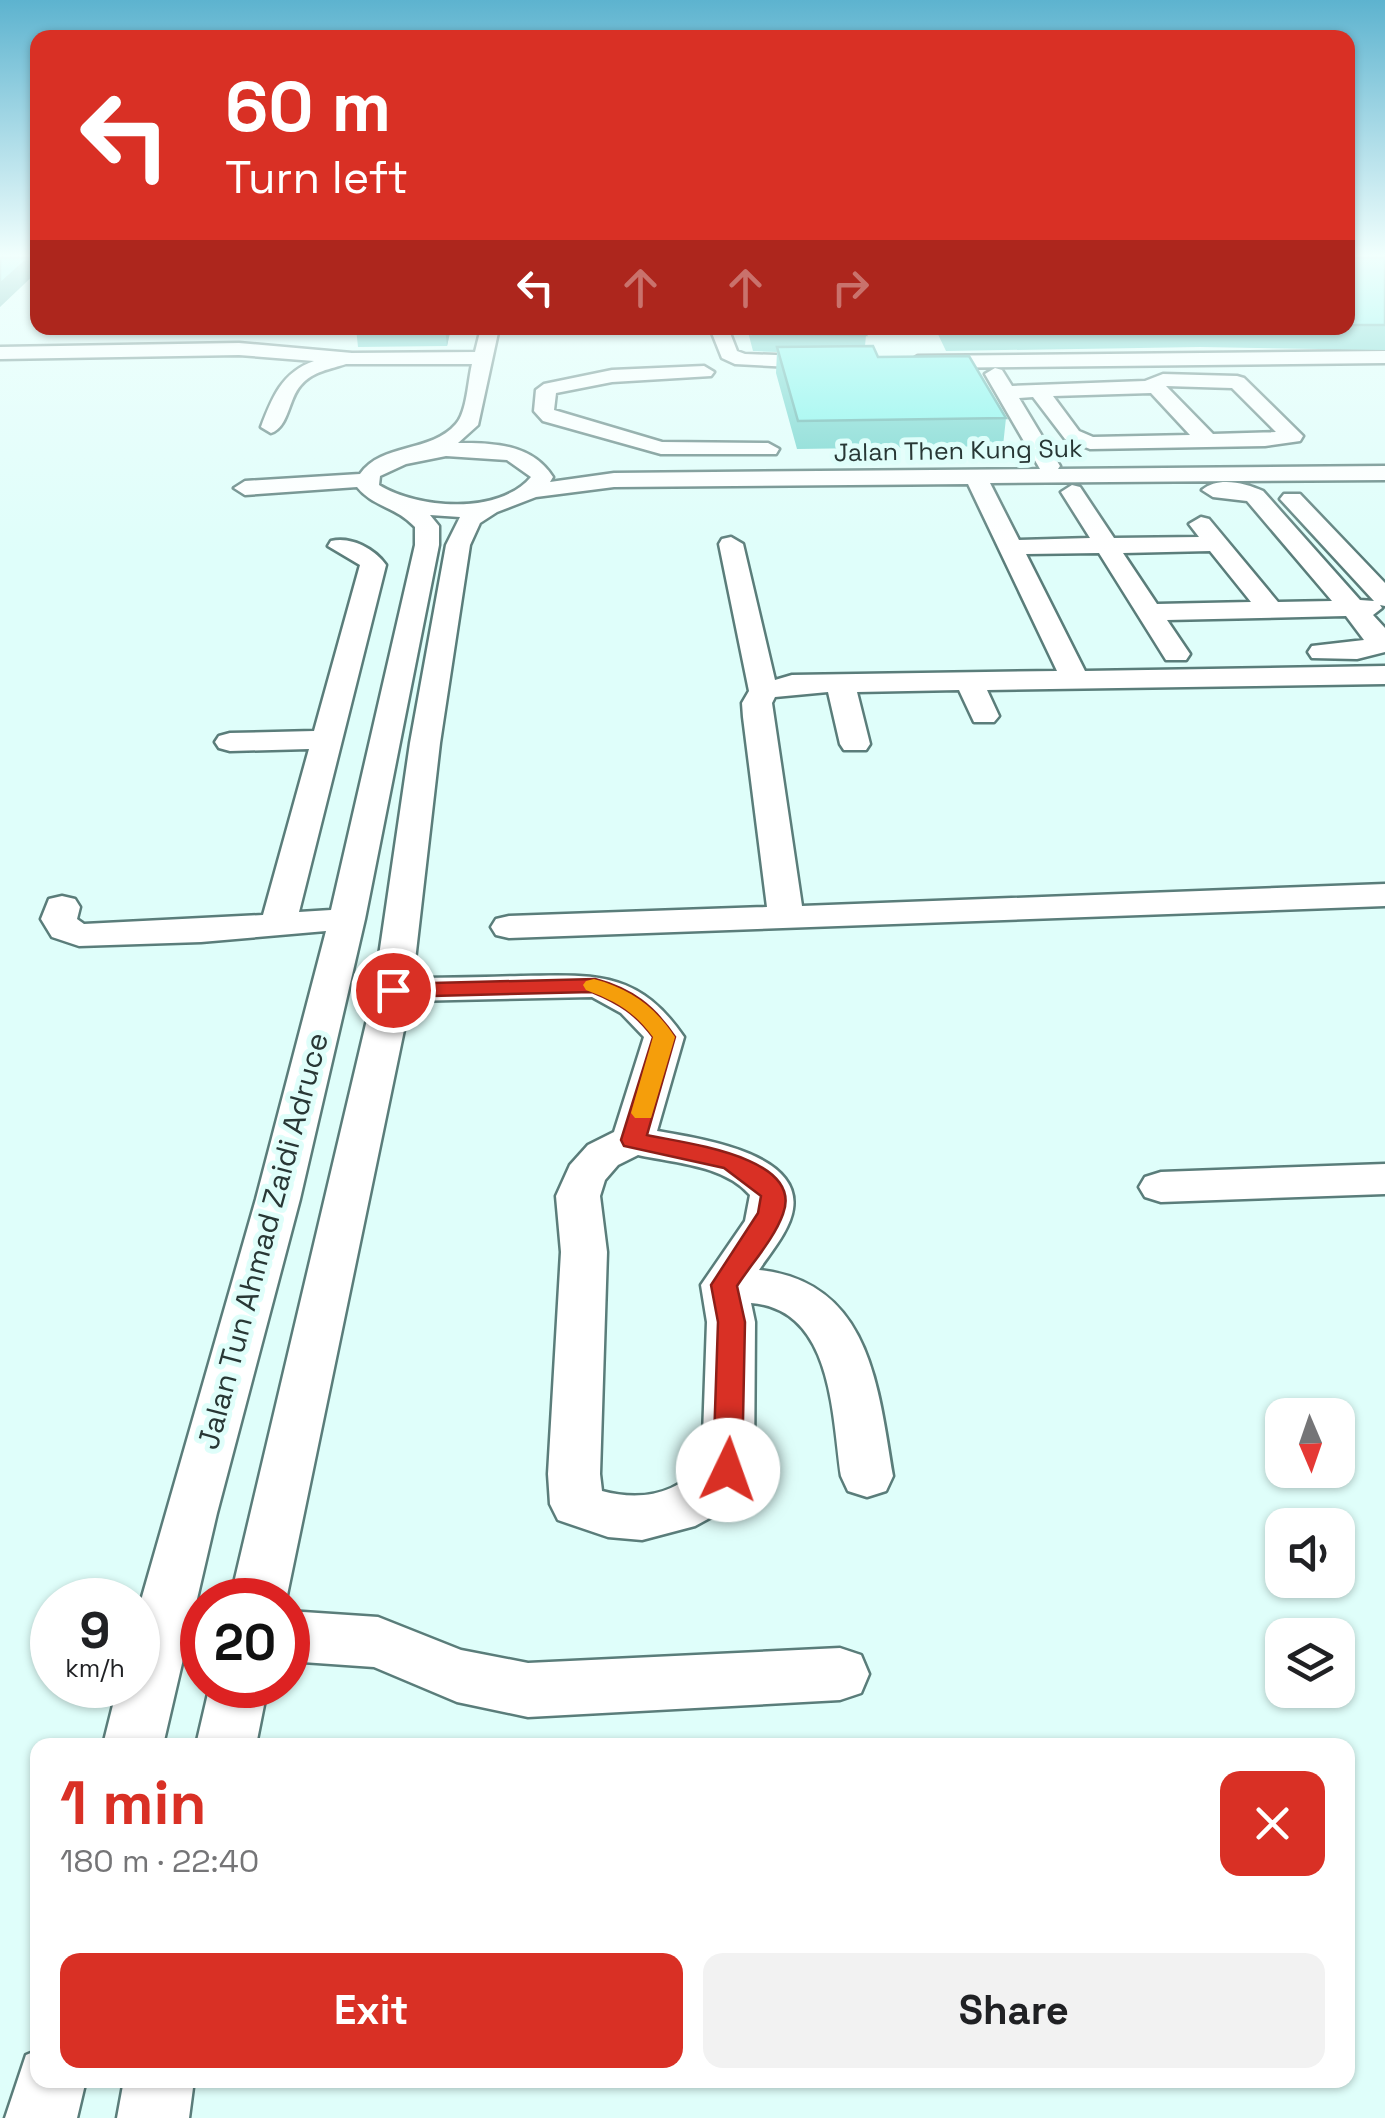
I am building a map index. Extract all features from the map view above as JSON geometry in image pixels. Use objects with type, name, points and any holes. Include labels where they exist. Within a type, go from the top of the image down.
[{"type":"street","points":[[245,488],[367,480],[384,464],[445,443],[468,425],[482,358],[327,357]]},
{"type":"street","points":[[735,357],[802,368],[857,368],[825,363],[802,368],[776,374]]},
{"type":"street","points":[[821,357],[825,363]]},
{"type":"street","points":[[927,373],[892,368],[987,362],[1307,357]]},
{"type":"street","points":[[271,427],[293,378],[312,367],[352,359]]},
{"type":"street","points":[[987,362],[1049,466]]},
{"type":"street","points":[[704,372],[612,376],[550,388],[546,390],[544,411],[550,418],[640,445],[766,465]]},
{"type":"street","points":[[1038,390],[1072,436],[1082,440],[1207,441],[1292,436],[1237,382],[1154,382],[1207,441]]},
{"type":"street","points":[[1007,392],[1156,387]]},
{"type":"street","points":[[468,425],[476,437],[497,452]]},
{"type":"street","points":[[420,453],[497,452]]},
{"type":"street","name":"Jalan Then Kung Suk","points":[[497,452],[533,464],[618,472],[766,465],[1385,473]]},
{"type":"street","name":"Jalan Then Kung Suk","points":[[492,505],[532,490],[766,465],[889,482],[980,485],[1385,462]]},
{"type":"street","points":[[532,490],[542,476],[533,464]]},
{"type":"street","points":[[1264,469],[1385,598]]},
{"type":"street","points":[[367,480],[368,488],[376,496],[409,507],[492,505]]},
{"type":"street","points":[[763,692],[792,684],[970,683],[1176,654],[1226,666],[1376,648],[1378,638],[1248,491],[1072,492],[980,485]]},
{"type":"street","points":[[980,485],[1070,668]]},
{"type":"street","points":[[1072,492],[1176,654]]},
{"type":"street","points":[[263,1578],[393,990],[458,545],[470,519],[492,505]]},
{"type":"street","name":"Jalan Tun Ahmad Zaidi Adruce","points":[[135,1738],[190,1513],[278,1199],[347,919],[427,545],[425,522],[409,507]]},
{"type":"street","points":[[1011,547],[1201,524],[1278,523]]},
{"type":"street","points":[[1201,524],[1270,610]]},
{"type":"street","points":[[1100,535],[1218,544]]},
{"type":"street","points":[[731,544],[763,692],[757,703],[758,717],[786,917]]},
{"type":"street","points":[[279,922],[373,565],[368,558],[340,546]]},
{"type":"street","points":[[1299,546],[1336,546]]},
{"type":"street","points":[[1148,612],[1385,608]]},
{"type":"street","points":[[350,646],[406,645]]},
{"type":"street","points":[[1070,668],[1226,666],[1385,675]]},
{"type":"street","points":[[970,683],[984,716]]},
{"type":"street","points":[[841,684],[855,744]]},
{"type":"street","points":[[230,742],[324,740]]},
{"type":"street","points":[[509,927],[1384,898]]},
{"type":"street","points":[[62,907],[58,919],[65,929],[79,935],[201,931],[347,919]]},
{"type":"street","points":[[393,990],[595,986],[626,998],[647,1013],[664,1037],[633,1140]]},
{"type":"street","points":[[633,1140],[732,1161],[769,1185],[774,1196],[770,1214],[724,1285],[731,1322],[728,1470],[706,1495],[670,1512],[637,1518],[601,1517],[577,1504],[574,1474],[584,1252],[578,1196],[585,1175],[603,1155],[633,1140]]},
{"type":"street","points":[[1161,1186],[1385,1178]]},
{"type":"street","points":[[724,1285],[794,1295],[819,1316],[835,1337],[849,1372],[867,1476]]},
{"type":"street","points":[[310,1637],[378,1642],[456,1676],[528,1690],[840,1674]]},
{"type":"street","points":[[228,1738],[234,1708]]},
{"type":"street","points":[[41,2118],[48,2088]]},
{"type":"street","points":[[153,2118],[158,2088]]},
{"type":"building","points":[[780,357],[970,357],[1006,418],[798,421]]},
{"type":"slow traffic","points":[[594,985],[626,998],[647,1013],[664,1037],[643,1113]]},
{"type":"route","points":[[393,990],[579,985],[606,988],[626,998],[647,1013],[664,1037],[633,1140],[732,1161],[769,1185],[774,1196],[770,1214],[724,1285],[731,1322],[728,1470]]}]
